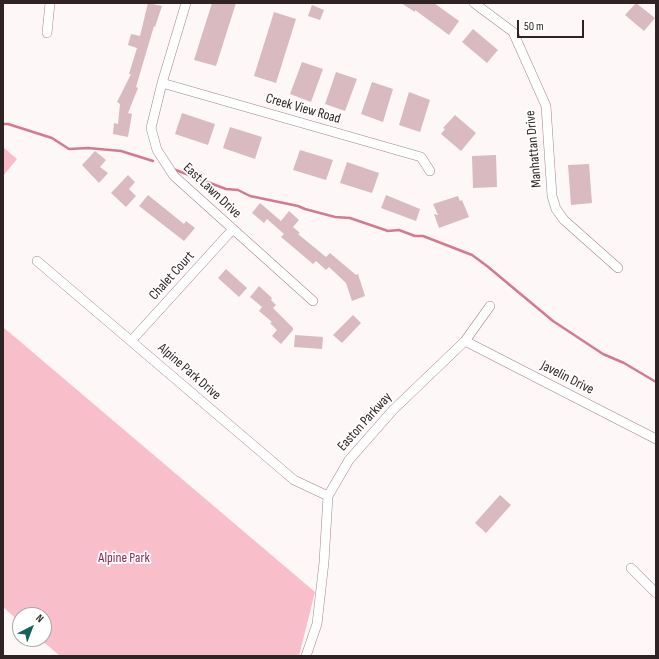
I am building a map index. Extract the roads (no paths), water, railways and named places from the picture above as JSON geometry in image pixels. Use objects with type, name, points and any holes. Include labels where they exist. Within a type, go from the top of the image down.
[{"type":"street","points":[[47,33],[50,3]]},
{"type":"street","name":"East Lawn Drive","points":[[186,3],[162,83],[151,128],[157,150],[174,176],[313,301]]},
{"type":"street","name":"Manhattan Drive","points":[[474,3],[513,32],[546,106],[552,196],[556,209],[564,220],[618,268]]},
{"type":"street","name":"Creek View Road","points":[[162,83],[421,157],[430,171]]},
{"type":"street","name":"Chalet Court","points":[[132,340],[233,229]]},
{"type":"street","name":"Alpine Park Drive","points":[[37,261],[132,340],[294,480],[328,496]]},
{"type":"street","name":"Easton Parkway","points":[[306,656],[317,624],[324,562],[328,496],[349,460],[393,410],[465,341],[490,306]]},
{"type":"street","name":"Javelin Drive","points":[[465,341],[656,439]]},
{"type":"street","points":[[631,568],[656,593]]},
{"type":"waterway","points":[[3,124],[8,124],[52,138],[69,149],[88,148],[121,151],[153,161]]},
{"type":"waterway","points":[[173,169],[226,189],[238,190],[250,196],[298,206],[335,217],[350,218],[388,231],[399,230],[415,236],[423,236],[472,255],[553,321],[603,354],[624,363],[656,382]]},
{"type":"park label","name":"Alpine Park","points":[[124,558]]}]
